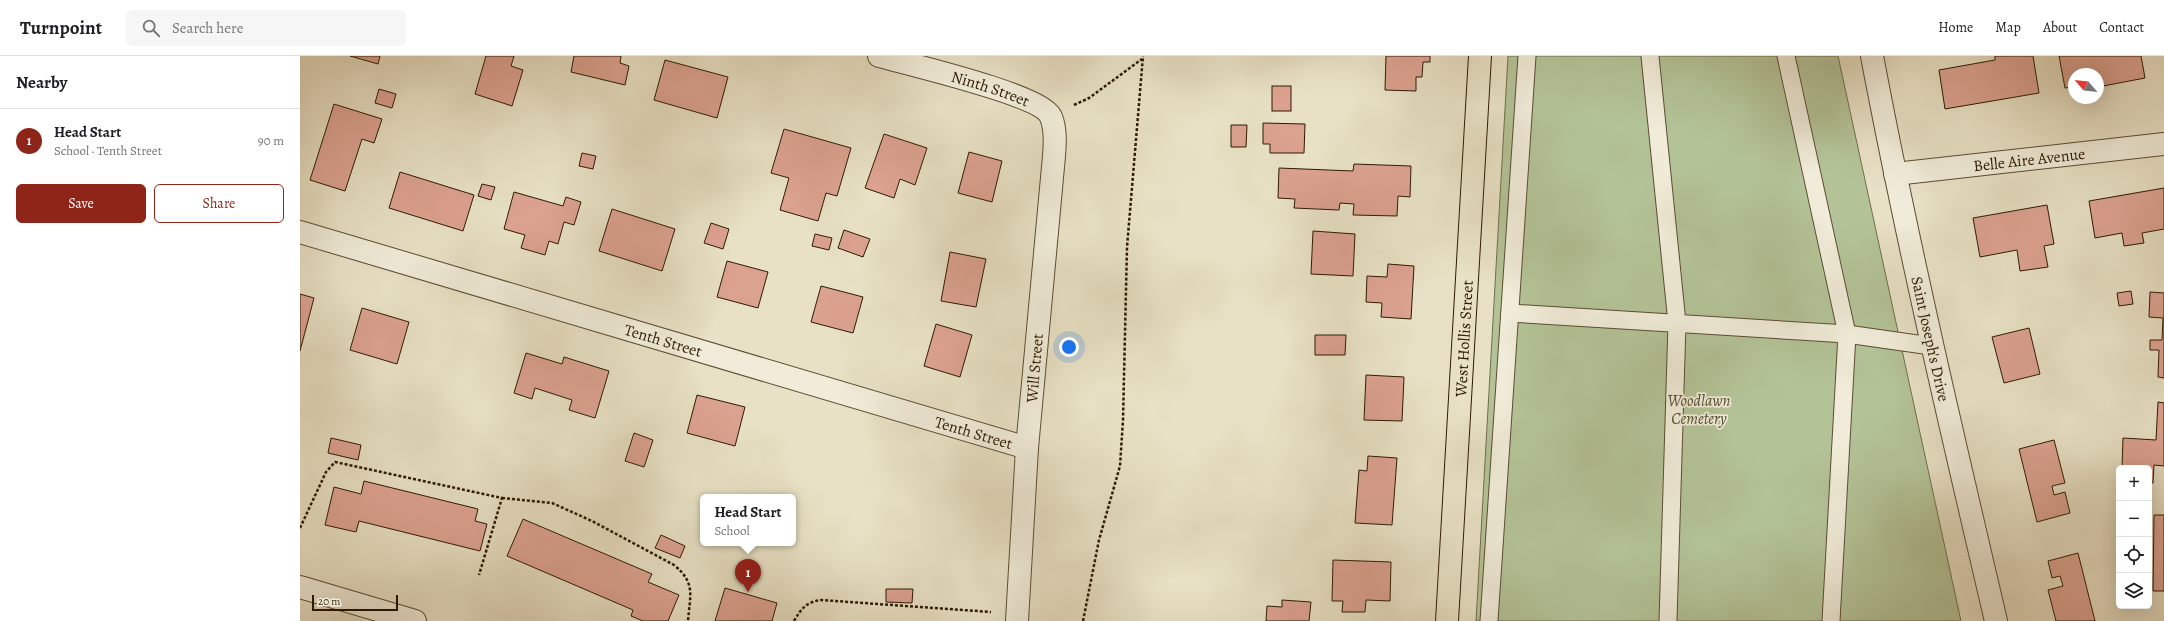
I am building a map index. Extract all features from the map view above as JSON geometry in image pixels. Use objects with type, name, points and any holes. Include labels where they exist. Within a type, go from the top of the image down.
[{"type":"main road","name":"West Hollis Street","points":[[1447,621],[1480,56]]},
{"type":"street","name":"Ninth Street","points":[[879,56],[1010,93],[1039,106],[1051,116]]},
{"type":"street","name":"Saint Joseph's Drive","points":[[1872,56],[1931,346],[1996,621]]},
{"type":"street","name":"Will Street","points":[[1017,621],[1027,448],[1054,156],[1055,136],[1051,116]]},
{"type":"street","name":"Belle Aire Avenue","points":[[1895,174],[2164,144]]},
{"type":"street","name":"Tenth Street","points":[[300,232],[1027,448]]},
{"type":"street","points":[[300,587],[415,621]]},
{"type":"lane","points":[[1489,621],[1527,56]]},
{"type":"lane","points":[[1650,56],[1677,323],[1668,621]]},
{"type":"lane","points":[[1786,56],[1847,334],[1831,621]]},
{"type":"lane","points":[[1510,313],[1847,334],[1931,346]]},
{"type":"path","points":[[1051,116],[1089,98],[1143,57]]},
{"type":"path","points":[[1083,621],[1099,540],[1120,466],[1123,420],[1127,247],[1143,57]]},
{"type":"path","points":[[300,528],[326,472],[335,462],[502,498],[552,503],[592,521],[674,565],[684,573],[691,586],[688,621]]},
{"type":"path","points":[[479,575],[502,498]]},
{"type":"path","points":[[794,621],[802,608],[811,601],[821,600],[992,612]]},
{"type":"green space","name":"Woodlawn Cemetery","points":[[1508,56],[1838,56],[1961,621],[1476,621]]},
{"type":"building","points":[[350,56],[380,56],[378,64]]},
{"type":"building","points":[[486,56],[514,56],[511,66],[523,70],[512,106],[475,94]]},
{"type":"building","points":[[574,56],[621,56],[620,63],[629,66],[625,85],[571,72]]},
{"type":"building","points":[[1386,56],[1430,56],[1430,62],[1423,62],[1422,77],[1416,77],[1416,91],[1385,90]]},
{"type":"building","points":[[1995,56],[2033,56],[2039,93],[1945,109],[1939,70],[1995,60]]},
{"type":"building","points":[[2059,56],[2141,56],[2145,78],[2104,86],[2104,68],[2068,68],[2068,88],[2065,88]]},
{"type":"building","points":[[665,60],[728,77],[717,118],[654,100]]},
{"type":"building","points":[[1272,86],[1291,86],[1291,111],[1272,111]]},
{"type":"building","points":[[379,89],[396,94],[392,108],[375,103]]},
{"type":"building","points":[[334,104],[382,119],[374,143],[362,139],[345,191],[310,180]]},
{"type":"building","points":[[1263,123],[1305,124],[1304,153],[1270,153],[1270,144],[1263,144]]},
{"type":"building","points":[[1231,125],[1247,125],[1246,147],[1231,147]]},
{"type":"building","points":[[784,129],[851,148],[837,196],[826,193],[818,221],[780,210],[789,178],[771,173]]},
{"type":"building","points":[[884,134],[927,148],[915,185],[900,179],[894,198],[865,188]]},
{"type":"building","points":[[969,152],[1002,161],[992,202],[958,193]]},
{"type":"building","points":[[582,153],[596,156],[593,169],[579,166]]},
{"type":"building","points":[[1354,164],[1411,166],[1410,197],[1398,196],[1397,216],[1353,215],[1354,204],[1340,203],[1339,210],[1294,208],[1295,199],[1278,198],[1279,168],[1353,171]]},
{"type":"building","points":[[400,172],[474,195],[463,231],[389,208]]},
{"type":"building","points":[[482,184],[495,187],[491,200],[478,196]]},
{"type":"building","points":[[2164,188],[2164,229],[2142,233],[2144,243],[2124,246],[2122,233],[2095,238],[2089,201]]},
{"type":"building","points":[[514,192],[563,206],[566,197],[581,202],[574,225],[564,222],[558,244],[549,241],[545,255],[521,248],[525,235],[504,229]]},
{"type":"building","points":[[2047,205],[2054,244],[2044,246],[2048,267],[2020,271],[2017,250],[1980,257],[1973,218]]},
{"type":"building","points":[[612,209],[675,229],[662,271],[599,251]]},
{"type":"building","points":[[711,223],[729,229],[723,249],[704,243]]},
{"type":"building","points":[[844,230],[870,239],[863,257],[838,248]]},
{"type":"building","points":[[1313,231],[1355,234],[1353,276],[1311,274]]},
{"type":"building","points":[[815,234],[832,238],[829,250],[812,246]]},
{"type":"building","points":[[950,252],[986,259],[976,307],[941,301]]},
{"type":"building","points":[[727,261],[768,272],[758,308],[717,297]]},
{"type":"building","points":[[1388,264],[1414,266],[1411,319],[1381,317],[1382,303],[1366,302],[1367,276],[1387,277]]},
{"type":"building","points":[[821,286],[863,297],[853,333],[811,322]]},
{"type":"building","points":[[2131,291],[2133,304],[2119,306],[2117,293]]},
{"type":"building","points":[[2150,292],[2164,293],[2164,378],[2158,377],[2159,350],[2150,350],[2150,340],[2162,340],[2163,318],[2149,317]]},
{"type":"building","points":[[300,294],[314,298],[300,351]]},
{"type":"building","points":[[362,308],[409,322],[397,364],[350,350]]},
{"type":"building","points":[[936,324],[972,335],[960,377],[924,366]]},
{"type":"building","points":[[2029,328],[2040,374],[2004,383],[1992,337]]},
{"type":"building","points":[[1315,335],[1346,335],[1345,355],[1315,355]]},
{"type":"building","points":[[526,353],[562,364],[564,357],[609,371],[595,418],[569,410],[572,400],[535,388],[532,399],[514,393]]},
{"type":"building","points":[[1366,375],[1404,377],[1402,421],[1364,420]]},
{"type":"building","points":[[697,395],[745,407],[735,446],[687,433]]},
{"type":"building","points":[[2158,402],[2164,403],[2164,466],[2154,465],[2152,483],[2152,465],[2122,465],[2123,438],[2156,440]]},
{"type":"building","points":[[634,433],[653,440],[644,467],[625,461]]},
{"type":"building","points":[[331,438],[361,445],[358,460],[328,453]]},
{"type":"building","points":[[2054,440],[2065,483],[2052,486],[2054,495],[2065,492],[2070,513],[2037,522],[2019,449]]},
{"type":"building","points":[[1368,456],[1397,458],[1392,525],[1355,523],[1359,470],[1367,471]]},
{"type":"building","points":[[364,481],[478,509],[475,521],[487,524],[480,551],[359,521],[356,532],[325,525],[334,487],[361,494]]},
{"type":"building","points":[[2154,515],[2164,515],[2164,591],[2153,591]]},
{"type":"building","points":[[523,519],[652,574],[648,582],[679,595],[668,621],[643,621],[631,616],[633,610],[507,556]]},
{"type":"building","points":[[661,535],[685,546],[680,558],[655,548]]},
{"type":"building","points":[[2078,553],[2095,621],[2056,621],[2048,590],[2063,586],[2060,576],[2052,578],[2048,561]]},
{"type":"building","points":[[1333,560],[1391,562],[1390,601],[1366,600],[1365,612],[1342,612],[1343,601],[1332,601]]},
{"type":"building","points":[[725,588],[777,603],[772,621],[715,621]]},
{"type":"building","points":[[886,589],[913,589],[912,603],[886,602]]},
{"type":"building","points":[[1282,600],[1311,602],[1309,621],[1266,621],[1267,606],[1282,607]]},
{"type":"place","name":"Head Start","points":[[748,592]]}]
